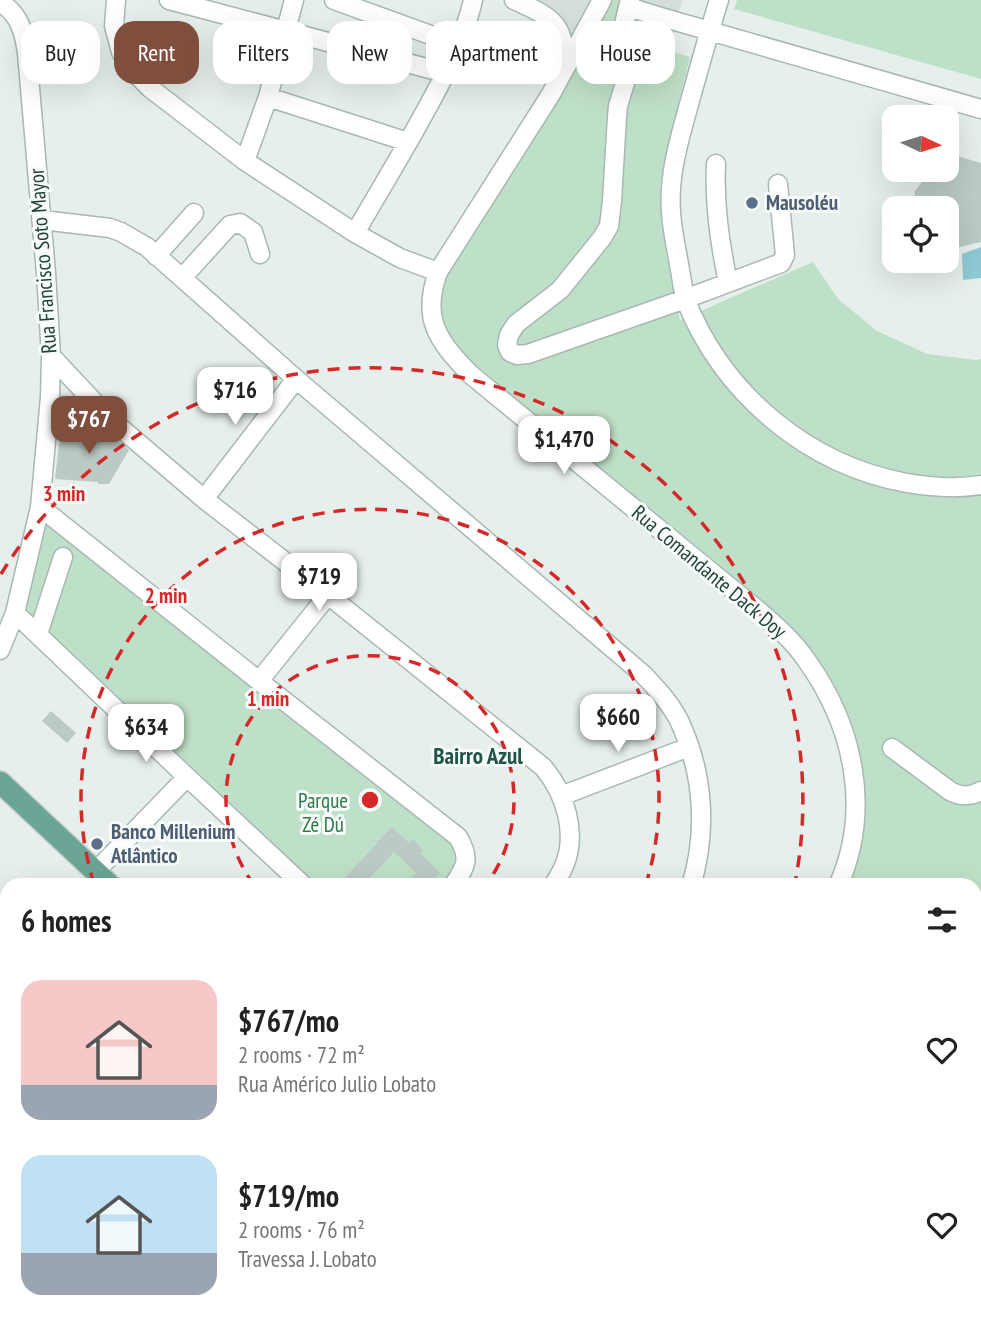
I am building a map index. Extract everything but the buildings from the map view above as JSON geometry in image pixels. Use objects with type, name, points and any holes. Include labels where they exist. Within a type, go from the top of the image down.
[{"type":"main road","points":[[0,782],[99,878]]},
{"type":"main road","points":[[0,793],[99,878]]},
{"type":"street","points":[[116,0],[114,26],[121,52],[131,69],[150,88],[245,160],[355,233],[400,258],[438,272]]},
{"type":"street","points":[[169,0],[245,21]]},
{"type":"street","points":[[288,21],[294,0]]},
{"type":"street","points":[[334,0],[426,34]]},
{"type":"street","points":[[467,21],[473,0]]},
{"type":"street","points":[[514,0],[546,15],[555,24],[562,36],[564,69]]},
{"type":"street","name":"Rua Comandante Dack Doy","points":[[602,0],[551,93],[438,272],[430,298],[432,319],[444,343],[470,374],[775,624],[807,660],[834,707],[844,731],[855,779],[857,799],[852,842],[841,878]]},
{"type":"street","points":[[719,0],[679,143],[671,182],[671,213],[685,299],[710,348],[746,395],[773,421],[803,443],[840,462],[881,478],[929,487],[981,485]]},
{"type":"street","name":"Rua Francisco Soto Mayor","points":[[0,2],[18,18],[25,39],[42,220],[51,356],[40,507],[15,613],[0,650]]},
{"type":"street","points":[[778,184],[785,255],[781,263],[528,354],[517,355],[510,352],[507,345],[509,335],[516,324],[560,290],[609,226],[618,106],[625,83],[621,37],[629,4],[709,32],[981,109]]},
{"type":"street","points":[[313,39],[426,68]]},
{"type":"street","points":[[245,160],[271,84]]},
{"type":"street","points":[[355,233],[440,84]]},
{"type":"street","points":[[268,97],[408,142]]},
{"type":"street","points":[[716,164],[719,241],[728,283]]},
{"type":"street","points":[[156,256],[194,213]]},
{"type":"street","points":[[42,220],[110,228],[134,239],[644,675],[672,709],[682,727],[696,767],[701,808],[699,849],[693,878]]},
{"type":"street","points":[[182,278],[230,225],[240,223],[253,232],[260,254]]},
{"type":"street","points":[[51,356],[117,425],[204,499],[543,767],[554,780],[567,814],[570,839],[565,864],[557,878]]},
{"type":"street","points":[[204,499],[296,379]]},
{"type":"street","points":[[50,397],[75,381]]},
{"type":"street","points":[[40,507],[458,838],[466,852],[465,867],[458,878]]},
{"type":"street","points":[[38,634],[63,557]]},
{"type":"street","points":[[259,681],[328,595]]},
{"type":"street","points":[[15,613],[295,878]]},
{"type":"street","points":[[561,796],[689,747]]},
{"type":"street","points":[[892,748],[950,792],[969,796],[981,791]]},
{"type":"street","points":[[104,878],[187,777]]},
{"type":"shaded area","points":[[517,0],[603,0],[591,21],[576,21],[576,48],[564,69],[562,21],[543,21]]},
{"type":"shaded area","points":[[630,0],[683,0],[675,22]]},
{"type":"green space","points":[[603,0],[630,0],[673,21],[591,21]]},
{"type":"green space","points":[[737,0],[981,0],[981,79],[734,9]]},
{"type":"green space","points":[[576,47],[576,84],[675,84],[675,52],[690,57],[660,187],[666,253],[680,320],[813,262],[838,299],[877,331],[927,354],[981,359],[981,878],[839,878],[855,779],[807,660],[450,352],[430,298],[554,84],[562,84],[562,71]]},
{"type":"green space","name":"Parque Zé Dú","points":[[40,507],[462,844],[455,878],[298,878],[15,613]]},
{"type":"water","points":[[981,247],[981,278],[963,280],[962,254]]},
{"type":"place","name":"Mausoléu","points":[[752,203]]},
{"type":"place","name":"Banco Millenium Atlântico","points":[[97,844]]},
{"type":"district","name":"Bairro Azul","points":[[478,756]]}]
